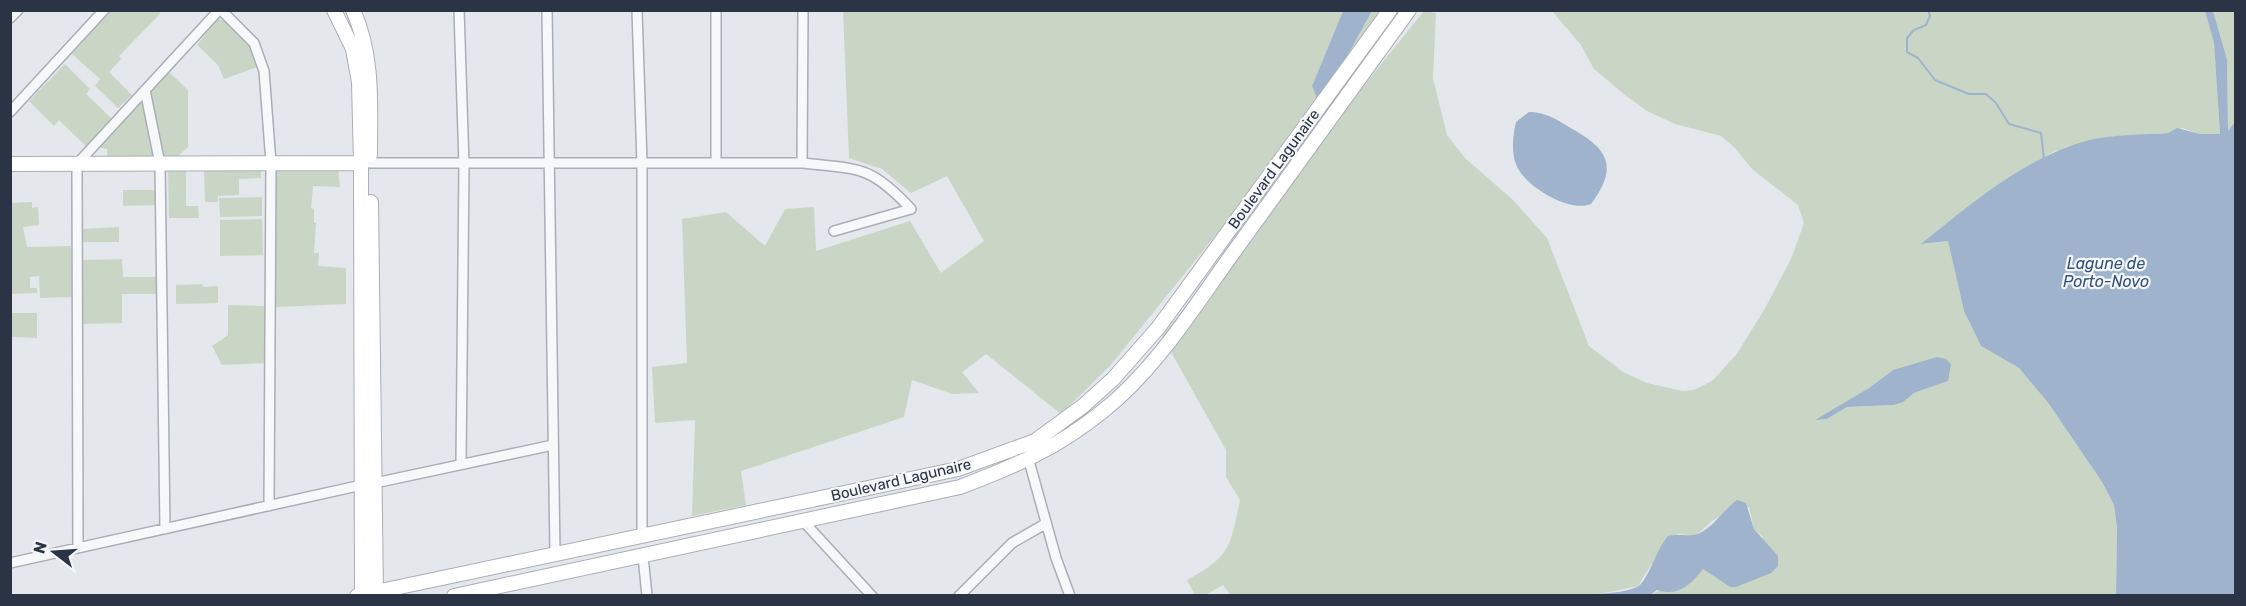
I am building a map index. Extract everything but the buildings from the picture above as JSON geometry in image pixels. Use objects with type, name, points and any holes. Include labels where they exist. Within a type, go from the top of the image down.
[{"type":"main road","points":[[334,10],[347,33],[356,66],[366,163]]},
{"type":"main road","points":[[353,10],[364,40],[370,74],[366,163],[368,484],[366,594]]},
{"type":"main road","name":"Boulevard Lagunaire","points":[[366,594],[958,469],[1014,451],[1043,436],[1083,406],[1113,379],[1158,328],[1390,10]]},
{"type":"main road","name":"Boulevard Lagunaire","points":[[454,596],[960,487],[1029,461],[1104,411],[1124,392],[1172,337],[1409,10]]},
{"type":"main road","points":[[10,164],[366,163]]},
{"type":"street","points":[[10,18],[18,10]]},
{"type":"street","points":[[10,112],[104,10]]},
{"type":"street","points":[[78,548],[77,164],[220,10],[247,35],[259,54],[264,71],[271,163],[269,506]]},
{"type":"street","points":[[459,10],[464,165],[461,464]]},
{"type":"street","points":[[547,10],[555,554]]},
{"type":"street","points":[[637,10],[642,163],[642,536]]},
{"type":"street","points":[[716,10],[716,163]]},
{"type":"street","points":[[802,163],[803,10]]},
{"type":"street","points":[[145,90],[160,164],[165,529]]},
{"type":"street","points":[[366,163],[464,165],[549,161],[802,163],[858,169],[875,175],[911,209],[834,231]]},
{"type":"street","points":[[10,562],[553,445]]},
{"type":"street","points":[[1029,461],[1045,524],[1070,596]]},
{"type":"street","points":[[804,522],[872,596]]},
{"type":"street","points":[[959,596],[1012,543],[1045,524]]},
{"type":"street","points":[[643,556],[647,596]]},
{"type":"green space","points":[[2205,10],[2214,43],[2220,134],[2200,134],[2182,128],[2168,133],[2107,137],[2053,152],[2017,172],[1923,244],[1948,241],[1964,311],[1981,346],[2019,368],[2049,404],[2102,482],[2114,505],[2117,528],[2116,595],[1650,595],[1703,569],[1730,587],[1763,537],[1754,529],[1749,507],[1712,521],[1696,534],[1679,534],[1651,565],[1638,586],[1590,596],[1231,596],[1223,585],[1205,595],[1195,595],[1187,580],[1202,572],[1226,549],[1234,529],[1240,500],[1226,477],[1226,450],[1162,336],[1424,11],[1436,13],[1433,78],[1447,135],[1465,158],[1512,199],[1547,238],[1589,346],[1623,372],[1647,383],[1682,391],[1694,390],[1712,381],[1736,355],[1763,312],[1791,259],[1804,223],[1798,205],[1752,169],[1735,148],[1721,136],[1675,124],[1647,111],[1625,95],[1594,69],[1581,45],[1552,11]],"holes":[[[1893,370],[1948,381],[1914,393],[1903,402],[1894,405],[1847,407],[1827,419],[1817,420],[1869,388]]]},
{"type":"green space","points":[[110,11],[159,11],[160,14],[119,56],[121,59],[109,72],[132,95],[118,108],[95,86],[100,79],[72,54]]},
{"type":"green space","points":[[843,11],[1343,11],[1312,86],[1334,80],[1372,11],[1397,11],[1110,366],[1061,414],[986,354],[962,372],[979,393],[952,394],[912,380],[904,417],[741,471],[746,505],[692,516],[695,420],[655,423],[652,367],[687,363],[682,219],[726,212],[765,246],[785,209],[814,207],[816,251],[910,221],[941,273],[984,241],[947,176],[911,193],[882,169],[849,158]]},
{"type":"green space","points":[[2213,11],[2235,11],[2235,122],[2228,132],[2227,59]]},
{"type":"green space","points":[[217,19],[230,25],[236,31],[248,45],[260,66],[224,79],[218,65],[197,45]]},
{"type":"green space","points":[[65,64],[90,89],[86,94],[113,120],[87,147],[59,120],[54,126],[29,101]]},
{"type":"green space","points":[[169,72],[188,90],[188,147],[174,160],[107,159],[107,149],[97,147]]},
{"type":"green space","points":[[261,168],[261,178],[239,179],[239,195],[218,196],[218,202],[205,202],[204,170]]},
{"type":"green space","points":[[279,168],[338,168],[340,187],[313,186],[311,208],[314,209],[314,223],[316,223],[314,253],[319,253],[318,266],[346,268],[346,304],[276,307],[275,174]]},
{"type":"green space","points":[[168,169],[186,169],[186,206],[198,206],[199,218],[169,218]]},
{"type":"green space","points":[[123,190],[158,190],[158,205],[123,206]]},
{"type":"green space","points":[[262,197],[262,216],[220,217],[219,198]]},
{"type":"green space","points":[[32,202],[32,208],[38,207],[39,225],[23,227],[27,247],[71,246],[72,297],[40,298],[39,276],[30,277],[30,288],[37,288],[37,293],[11,294],[11,203]]},
{"type":"green space","points":[[262,219],[263,255],[220,256],[220,220]]},
{"type":"green space","points":[[119,227],[119,242],[83,242],[83,229]]},
{"type":"green space","points":[[122,259],[123,277],[156,277],[156,294],[122,294],[122,323],[83,324],[83,260]]},
{"type":"green space","points":[[202,284],[203,287],[218,286],[218,303],[176,304],[176,285]]},
{"type":"green space","points":[[228,305],[265,306],[266,363],[222,365],[212,346],[228,335]]},
{"type":"green space","points":[[11,313],[37,313],[37,338],[11,337]]},
{"type":"water","points":[[1343,11],[1372,11],[1334,80],[1317,98],[1312,86]]},
{"type":"water","name":"Lagune de Porto-Novo","points":[[2205,11],[2213,11],[2227,59],[2228,131],[2235,122],[2235,595],[2116,595],[2117,528],[2114,505],[2102,482],[2049,404],[2019,368],[1981,346],[1964,311],[1948,241],[1921,244],[2000,183],[2066,147],[2099,138],[2168,133],[2177,128],[2200,134],[2220,134],[2214,43]]},
{"type":"water","points":[[1529,112],[1540,113],[1555,119],[1593,142],[1600,150],[1607,168],[1600,190],[1591,204],[1571,205],[1548,196],[1537,189],[1520,172],[1513,154],[1514,132],[1516,122]]},
{"type":"water","points":[[1937,357],[1946,359],[1951,364],[1948,381],[1914,393],[1903,402],[1894,405],[1847,407],[1827,419],[1815,420],[1869,388],[1893,370]]},
{"type":"water","points":[[1737,500],[1746,503],[1754,529],[1778,556],[1778,566],[1771,573],[1736,587],[1730,587],[1703,569],[1689,585],[1678,591],[1657,590],[1650,595],[1590,595],[1620,592],[1637,587],[1645,579],[1668,536],[1692,535],[1704,531]]},
{"type":"waterway","points":[[1928,10],[1930,16],[1926,25],[1914,30],[1907,38],[1907,52],[1918,58],[1935,80],[1969,94],[1986,94],[1996,103],[2009,124],[2041,133],[2044,159]]}]
